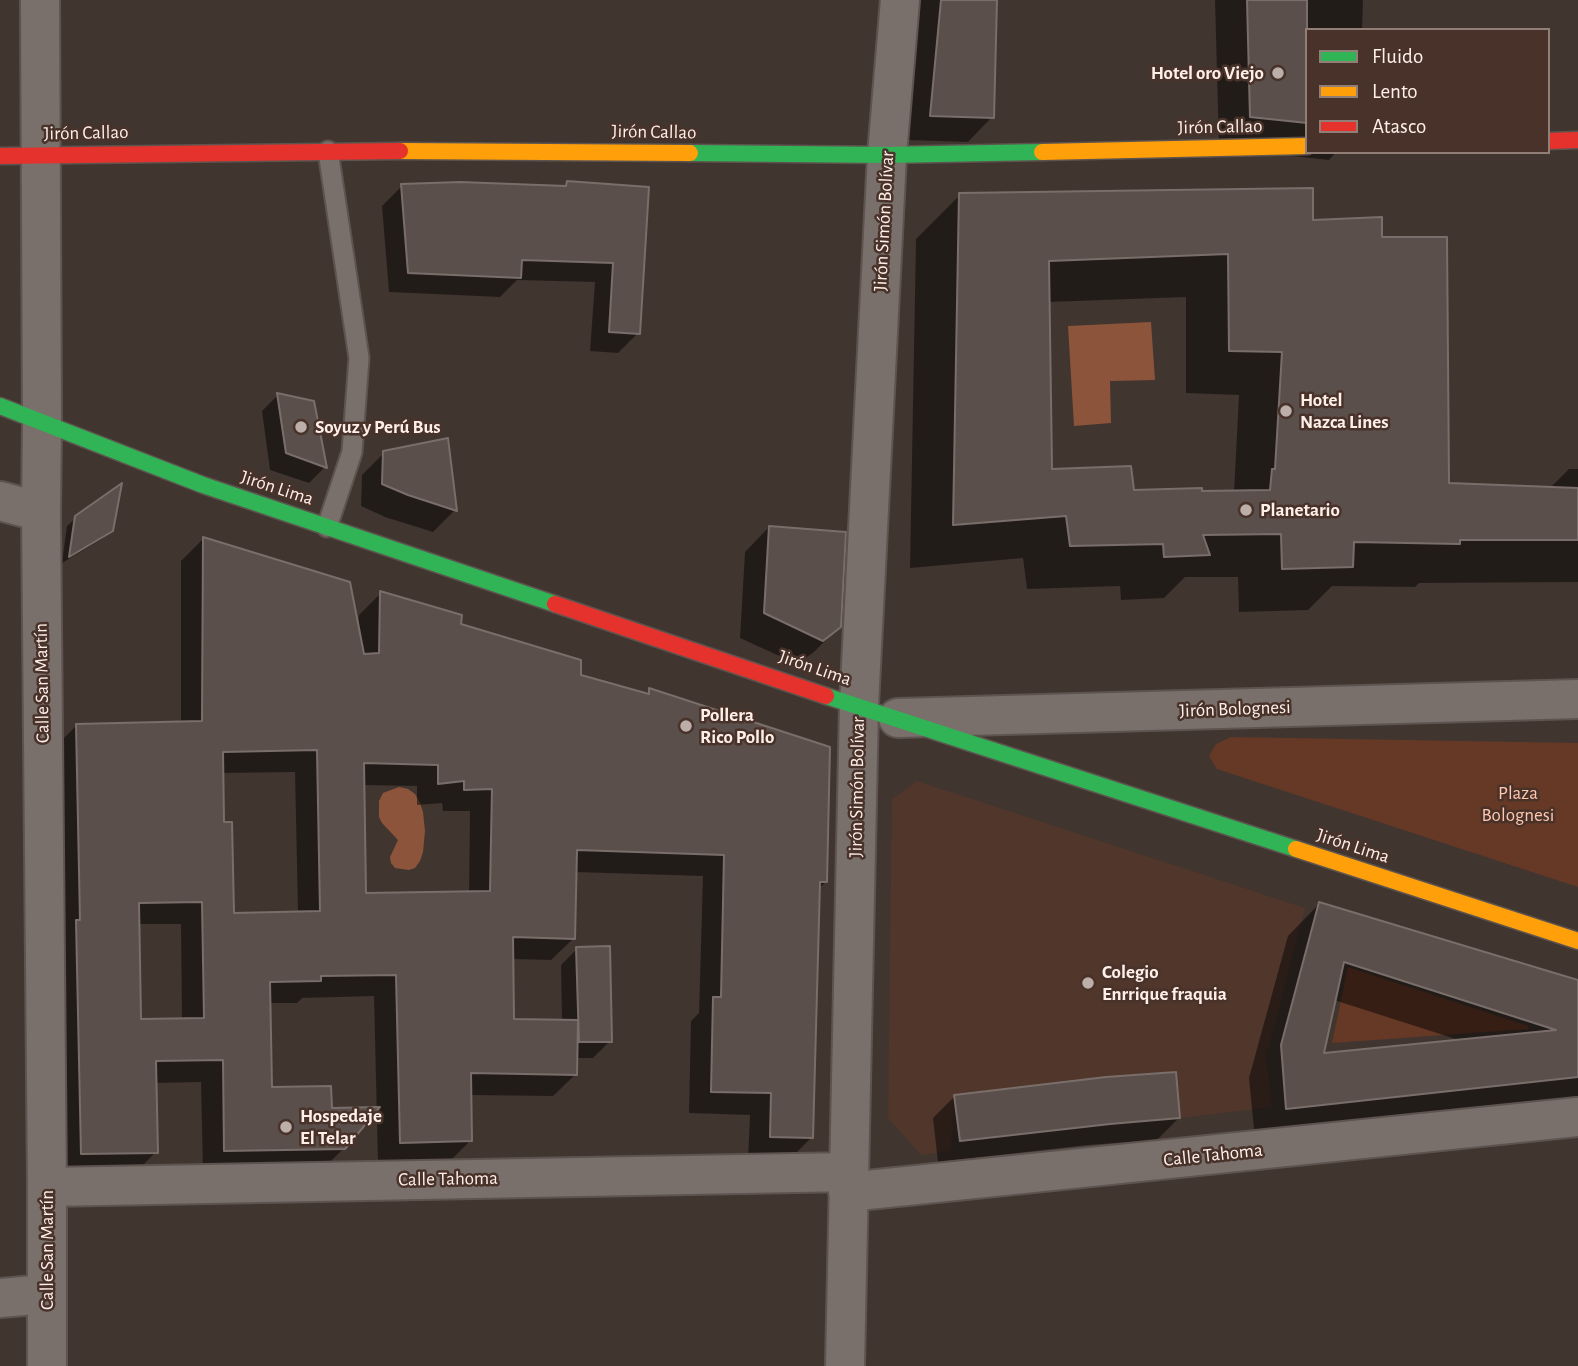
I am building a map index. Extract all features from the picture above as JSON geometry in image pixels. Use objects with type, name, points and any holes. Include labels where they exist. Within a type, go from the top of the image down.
[{"type":"street","name":"Calle San Martín","points":[[40,0],[47,1366]]},
{"type":"street","name":"Jirón Simón Bolívar","points":[[845,1366],[849,1182],[875,712],[887,155],[900,0]]},
{"type":"street","points":[[1550,141],[1578,140]]},
{"type":"street","name":"Jirón Callao","points":[[0,156],[328,151],[887,155],[1305,146]]},
{"type":"street","name":"Jirón Lima","points":[[0,406],[203,485],[875,712],[1578,942]]},
{"type":"street","name":"Jirón Lima","points":[[0,418],[42,424]]},
{"type":"street","points":[[0,501],[41,512]]},
{"type":"street","name":"Jirón Bolognesi","points":[[875,712],[1578,699]]},
{"type":"street","name":"Calle Tahoma","points":[[47,1187],[849,1182],[1578,1118]]},
{"type":"street","points":[[0,1298],[46,1294]]},
{"type":"lane","points":[[327,527],[352,452],[359,358],[328,151]]},
{"type":"shaded area","points":[[1151,322],[1155,380],[1110,381],[1111,423],[1074,426],[1068,326]]},
{"type":"shaded area","name":"Colegio Enrrique fraquia","points":[[917,781],[1305,908],[1266,1057],[1272,1107],[1181,1118],[1176,1072],[954,1094],[951,1151],[921,1155],[888,1118],[892,799]]},
{"type":"shaded area","points":[[399,787],[415,794],[423,812],[423,852],[415,868],[409,870],[395,868],[391,863],[390,857],[398,840],[379,817],[379,801],[383,793]]},
{"type":"green space","name":"Plaza Bolognesi","points":[[1231,737],[1578,743],[1578,887],[1217,769],[1209,756],[1216,744]]},
{"type":"green space","points":[[1348,967],[1528,1026],[1528,1029],[1332,1043]]},
{"type":"building","points":[[941,0],[997,0],[994,118],[930,116]]},
{"type":"building","name":"Hotel oro Viejo","points":[[1247,0],[1307,0],[1305,123],[1250,117]]},
{"type":"building","points":[[567,181],[649,187],[640,334],[609,332],[613,263],[522,260],[521,278],[408,273],[401,184],[460,182],[566,186]]},
{"type":"building","points":[[1313,188],[1313,220],[1382,217],[1382,237],[1447,237],[1449,483],[1578,488],[1578,540],[1460,540],[1460,544],[1354,542],[1353,567],[1282,569],[1281,534],[1203,535],[1210,555],[1164,557],[1163,544],[1070,546],[1066,516],[953,525],[959,193]],"holes":[[[1228,254],[1229,351],[1282,352],[1275,469],[1272,469],[1270,490],[1134,490],[1131,466],[1052,469],[1049,261]]]},
{"type":"building","name":"Soyuz y Perú Bus","points":[[277,393],[314,401],[327,468],[286,453]]},
{"type":"building","points":[[448,438],[457,511],[382,484],[383,451]]},
{"type":"building","points":[[122,483],[113,531],[69,557],[75,516]]},
{"type":"building","points":[[769,526],[846,532],[841,627],[823,641],[764,613]]},
{"type":"building","points":[[203,537],[350,582],[364,654],[379,653],[380,591],[462,615],[461,624],[581,660],[581,675],[649,694],[649,688],[830,747],[827,882],[820,882],[813,1138],[770,1137],[771,1093],[711,1092],[713,997],[721,997],[724,855],[577,850],[575,939],[513,937],[514,1019],[578,1020],[577,1075],[471,1073],[472,1141],[400,1143],[396,975],[321,976],[321,981],[270,982],[272,1087],[331,1086],[332,1108],[380,1107],[345,1149],[224,1151],[223,1060],[156,1061],[158,1153],[81,1154],[76,920],[80,920],[76,724],[202,721]],"holes":[[[317,750],[320,911],[234,913],[232,822],[224,822],[223,752]],[[364,763],[438,765],[438,784],[464,781],[464,790],[492,789],[490,891],[366,893]],[[202,902],[204,1018],[141,1019],[139,903]]]},
{"type":"building","points":[[1319,902],[1578,980],[1578,1077],[1286,1109],[1281,1045]],"holes":[[[1344,962],[1556,1030],[1324,1053]]]},
{"type":"building","points":[[610,946],[612,1042],[579,1042],[576,947]]},
{"type":"building","points":[[1176,1072],[1180,1118],[960,1141],[954,1095],[1106,1077]]},
{"type":"traffic: fast","points":[[690,153],[887,155],[1042,152]]},
{"type":"traffic: fast","points":[[0,406],[203,485],[555,604]]},
{"type":"traffic: fast","points":[[826,696],[1296,849]]},
{"type":"traffic: slow","points":[[1042,152],[1305,146]]},
{"type":"traffic: slow","points":[[400,151],[690,153]]},
{"type":"traffic: slow","points":[[1296,849],[1578,941]]},
{"type":"traffic: jam","points":[[1550,141],[1578,140]]},
{"type":"traffic: jam","points":[[0,156],[400,151]]},
{"type":"traffic: jam","points":[[555,604],[826,696]]},
{"type":"place","name":"Hotel oro Viejo","points":[[1278,73]]},
{"type":"place","name":"Hotel Nazca Lines","points":[[1286,411]]},
{"type":"place","name":"Soyuz y Perú Bus","points":[[301,427]]},
{"type":"place","name":"Planetario","points":[[1246,510]]},
{"type":"place","name":"Pollera Rico Pollo","points":[[686,726]]},
{"type":"place","name":"Colegio Enrrique fraquia","points":[[1088,983]]},
{"type":"place","name":"Hospedaje El Telar","points":[[286,1127]]}]
